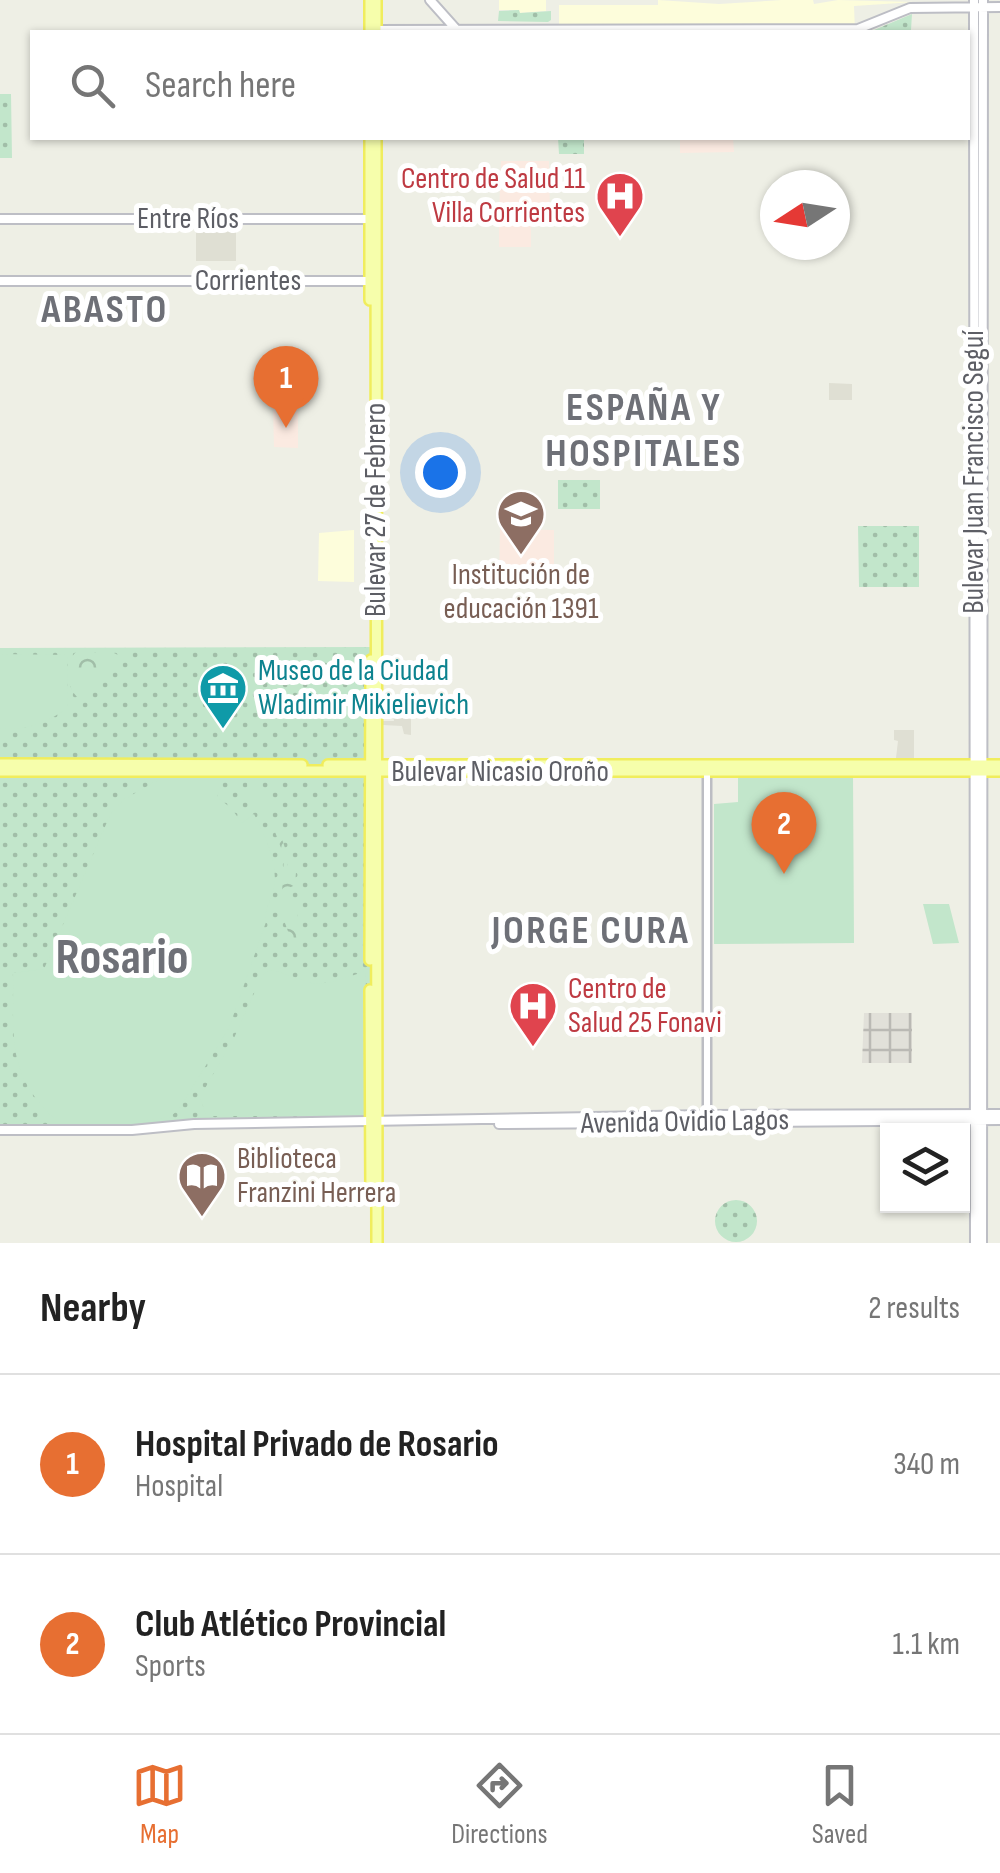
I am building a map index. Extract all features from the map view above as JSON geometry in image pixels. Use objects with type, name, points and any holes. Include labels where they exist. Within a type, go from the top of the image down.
[{"type":"main road","points":[[373,0],[373,30]]},
{"type":"main road","points":[[430,0],[456,28]]},
{"type":"main road","name":"Bulevar Juan Francisco Seguí","points":[[979,3],[979,1243]]},
{"type":"main road","points":[[401,30],[858,29],[904,10],[1000,4]]},
{"type":"main road","name":"Bulevar 27 de Febrero","points":[[373,140],[374,1243]]},
{"type":"main road","name":"Entre Ríos","points":[[0,219],[373,219]]},
{"type":"main road","name":"Corrientes","points":[[0,280],[373,281]]},
{"type":"main road","name":"Bulevar Nicasio Oroño","points":[[0,768],[1000,768]]},
{"type":"main road","name":"Avenida Ovidio Lagos","points":[[0,1130],[124,1130],[197,1124],[1000,1117]]},
{"type":"street","points":[[706,1118],[707,768]]},
{"type":"shaded area","points":[[499,0],[546,0],[546,11],[499,10]]},
{"type":"shaded area","points":[[658,0],[719,4],[782,0],[813,0],[814,4],[838,0],[914,2],[854,6],[855,30],[559,30],[559,5],[658,5]]},
{"type":"shaded area","points":[[680,140],[733,140],[734,152],[680,153]]},
{"type":"shaded area","points":[[501,161],[549,161],[550,215],[499,214]]},
{"type":"shaded area","points":[[499,224],[531,224],[531,247],[499,247]]},
{"type":"shaded area","points":[[196,225],[236,225],[236,261],[196,261]]},
{"type":"shaded area","points":[[829,383],[852,384],[852,400],[829,400]]},
{"type":"shaded area","points":[[273,408],[298,408],[298,448],[274,447]]},
{"type":"shaded area","points":[[500,529],[554,530],[554,583],[499,583]]},
{"type":"shaded area","points":[[354,530],[354,582],[318,581],[319,533]]},
{"type":"shaded area","points":[[392,711],[411,711],[411,735],[404,734],[402,726],[383,725],[383,721],[394,721]]},
{"type":"shaded area","points":[[894,730],[914,730],[914,758],[896,758],[898,741],[894,740]]},
{"type":"shaded area","points":[[864,1013],[912,1013],[912,1063],[862,1063]]},
{"type":"green space","points":[[499,11],[551,11],[551,20],[498,21]]},
{"type":"green space","points":[[912,14],[911,30],[874,30]]},
{"type":"green space","points":[[0,94],[11,94],[12,158],[0,158]]},
{"type":"green space","points":[[558,140],[584,140],[584,154],[559,154]]},
{"type":"green space","points":[[558,480],[600,480],[600,509],[558,509]]},
{"type":"green space","points":[[858,526],[919,526],[919,587],[859,587]]},
{"type":"green space","points":[[371,647],[371,1121],[132,1130],[0,1130],[0,648]]},
{"type":"green space","points":[[75,653],[114,653],[122,657],[111,674],[80,699],[68,676],[69,660]]},
{"type":"green space","points":[[0,654],[67,655],[68,708],[36,725],[0,728]]},
{"type":"green space","points":[[853,775],[854,943],[714,944],[714,804],[738,802],[738,776]]},
{"type":"green space","points":[[251,779],[259,787],[258,799],[269,803],[286,851],[292,854],[286,858],[289,871],[296,872],[295,885],[289,888],[293,905],[300,908],[296,920],[300,927],[298,950],[281,912],[284,856],[268,813],[248,792],[247,781]]},
{"type":"green space","points":[[158,780],[216,780],[222,784],[217,797],[242,823],[254,814],[271,852],[275,872],[266,922],[229,1028],[179,1109],[170,1117],[142,1124],[62,1125],[30,1091],[16,1056],[13,973],[44,969],[110,815],[123,800]]},
{"type":"green space","points":[[923,904],[949,904],[959,943],[933,944]]},
{"type":"green space","points":[[273,970],[314,984],[366,971],[364,1116],[206,1116],[200,1097],[234,1038],[260,980]]},
{"type":"green space","points":[[736,1200],[751,1206],[757,1221],[751,1236],[736,1242],[721,1236],[715,1221],[721,1206]]},
{"type":"place","name":"Centro de Salud 11 Villa Corrientes","points":[[620,238]]},
{"type":"place","name":"Hospital Privado de Rosario","points":[[286,428]]},
{"type":"place","name":"Institución de educación 1391","points":[[521,556]]},
{"type":"place","name":"Museo de la Ciudad Wladimir Mikielievich","points":[[223,730]]},
{"type":"place","name":"Club Atlético Provincial","points":[[784,874]]},
{"type":"place","name":"Centro de Salud 25 Fonavi","points":[[533,1048]]},
{"type":"place","name":"Biblioteca Franzini Herrera","points":[[202,1218]]},
{"type":"district","name":"ABASTO","points":[[105,310]]},
{"type":"district","name":"ESPAÑA Y HOSPITALES","points":[[644,431]]},
{"type":"district","name":"JORGE CURA","points":[[591,931]]},
{"type":"district","name":"Rosario","points":[[122,958]]}]
